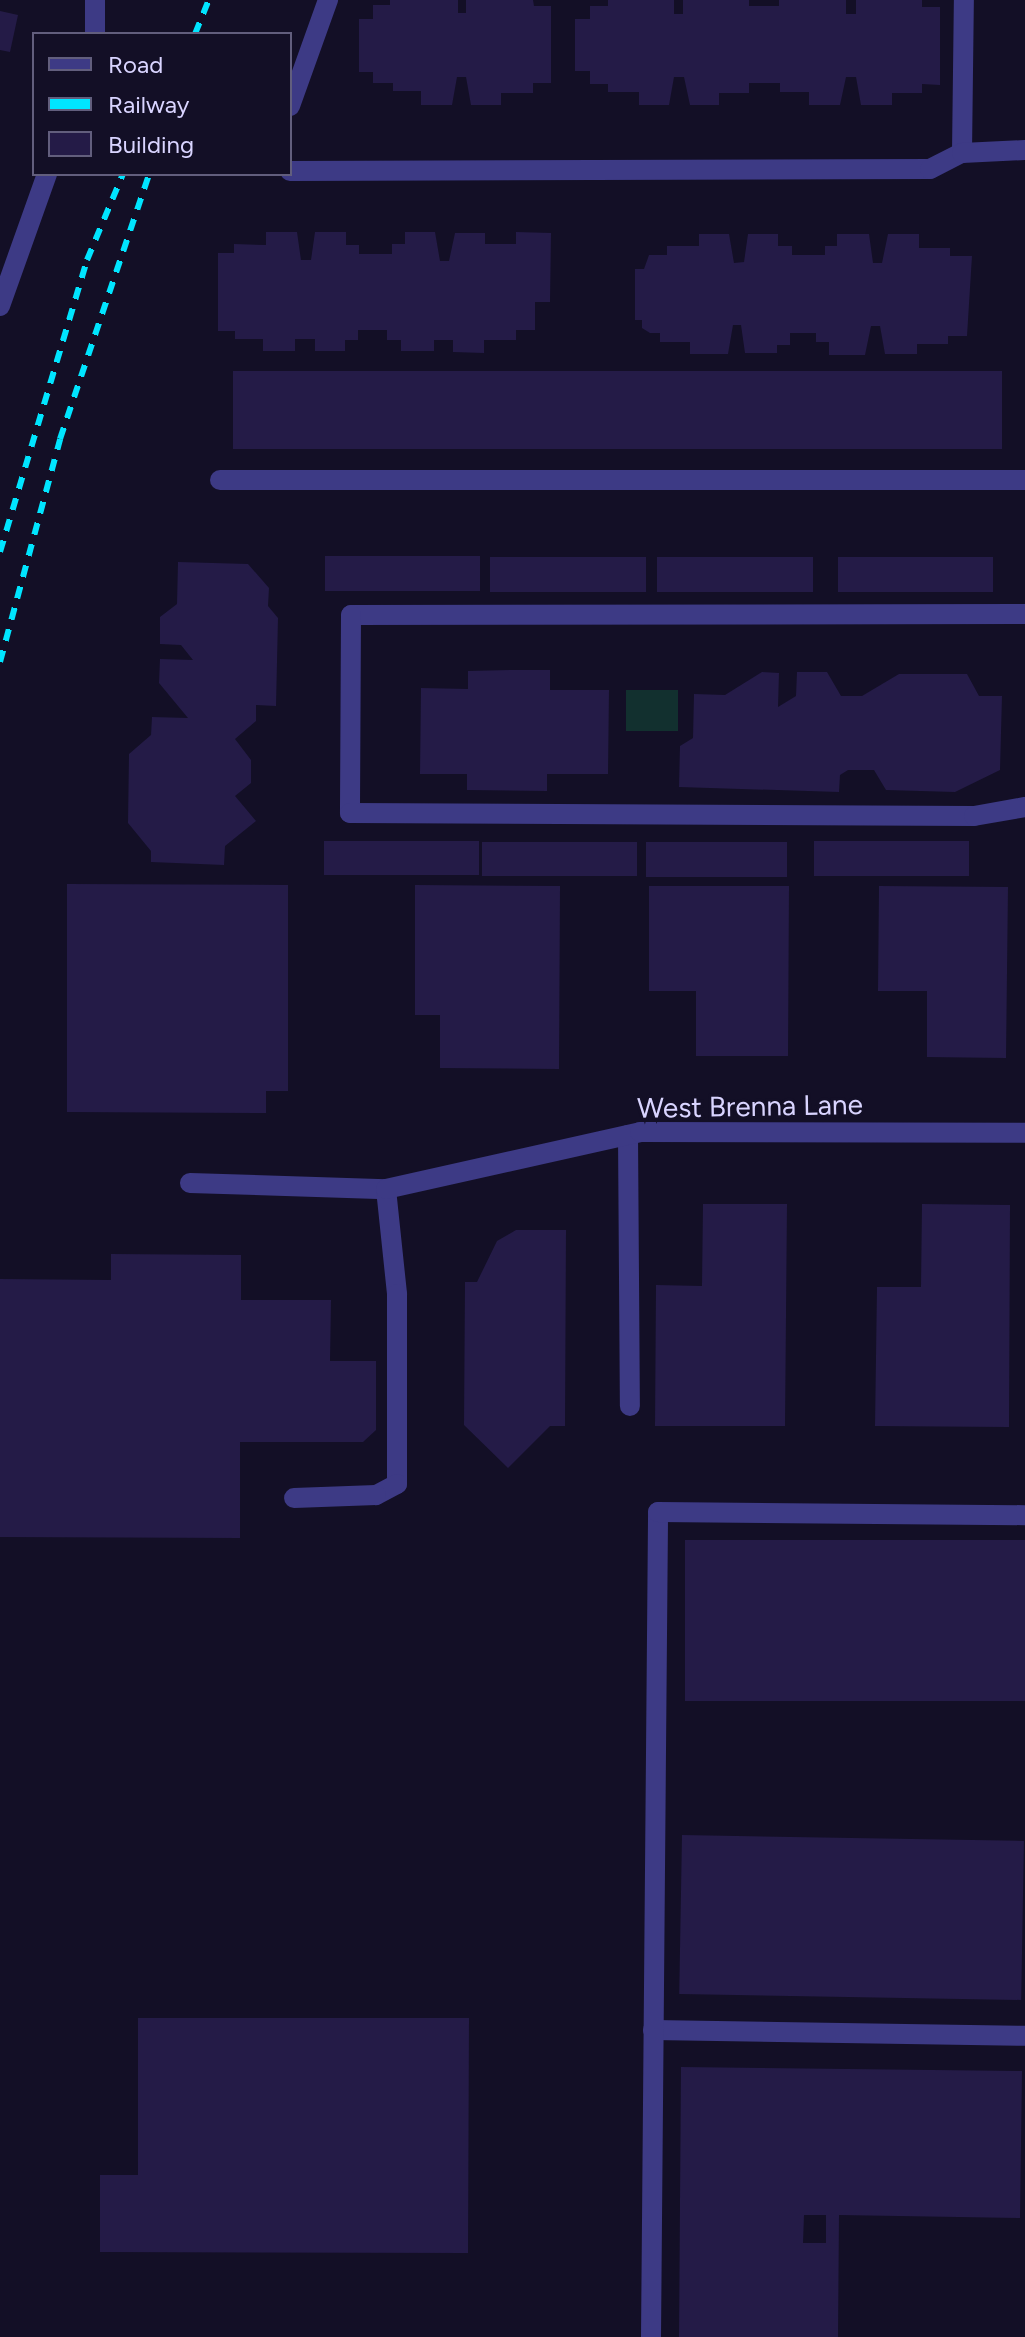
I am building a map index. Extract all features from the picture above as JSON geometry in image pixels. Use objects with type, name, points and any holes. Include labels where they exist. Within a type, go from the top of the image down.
[{"type":"street","points":[[95,0],[95,32]]},
{"type":"street","points":[[292,100],[328,0]]},
{"type":"street","points":[[962,153],[964,0]]},
{"type":"street","points":[[292,171],[930,169],[962,153],[1025,150]]},
{"type":"street","points":[[0,306],[46,176]]},
{"type":"street","points":[[220,480],[1025,480]]},
{"type":"street","points":[[1025,614],[351,615],[350,813],[974,816],[1025,807]]},
{"type":"street","name":"West Brenna Lane","points":[[190,1183],[386,1189],[628,1135],[1025,1133]]},
{"type":"street","points":[[628,1135],[630,1406]]},
{"type":"street","points":[[294,1498],[376,1495],[397,1484],[397,1294],[386,1189]]},
{"type":"street","points":[[651,2337],[658,1512],[1025,1515]]},
{"type":"street","points":[[653,2030],[1025,2036]]},
{"type":"green space","points":[[626,690],[678,690],[678,731],[626,731]]},
{"type":"building","points":[[390,0],[458,0],[458,13],[466,13],[466,0],[533,0],[534,6],[551,6],[551,83],[533,83],[533,93],[501,93],[501,105],[471,105],[466,77],[457,77],[452,105],[421,105],[421,91],[393,91],[393,83],[373,83],[373,72],[359,72],[359,19],[373,19],[373,5],[390,5]]},
{"type":"building","points":[[608,0],[674,0],[674,14],[683,14],[683,0],[749,0],[749,6],[779,6],[779,0],[846,0],[846,14],[856,14],[856,0],[922,0],[922,7],[940,7],[940,85],[922,84],[922,93],[892,93],[892,105],[861,105],[856,77],[846,77],[840,105],[809,105],[809,92],[780,92],[780,83],[749,83],[749,93],[719,93],[719,105],[690,105],[684,77],[674,77],[669,105],[639,105],[639,92],[608,92],[608,84],[590,84],[590,71],[575,71],[575,19],[590,19],[590,6],[608,6]]},
{"type":"building","points":[[0,11],[18,15],[10,52],[0,50]]},
{"type":"building","points":[[266,232],[297,232],[301,260],[311,260],[315,232],[346,232],[346,245],[359,245],[359,254],[392,254],[392,244],[405,244],[405,232],[435,232],[440,261],[449,261],[455,233],[485,233],[485,244],[516,244],[516,232],[551,233],[550,302],[535,302],[535,330],[516,330],[516,340],[484,340],[484,353],[453,352],[453,340],[434,340],[434,351],[401,351],[401,340],[387,340],[387,330],[358,330],[358,340],[345,340],[345,351],[315,351],[315,339],[295,339],[295,351],[263,351],[263,339],[235,339],[235,331],[218,331],[218,253],[234,253],[234,244],[266,245]]},
{"type":"building","points":[[699,234],[729,234],[734,263],[744,262],[748,234],[778,234],[778,246],[792,246],[792,255],[825,255],[825,246],[837,246],[837,234],[869,234],[873,263],[882,263],[888,234],[919,234],[919,248],[950,248],[950,256],[972,256],[967,336],[948,336],[948,344],[917,344],[917,354],[885,354],[880,326],[871,326],[865,355],[829,355],[829,342],[816,342],[816,333],[790,333],[790,345],[777,345],[777,353],[745,353],[741,325],[733,325],[728,354],[690,354],[690,342],[660,342],[660,333],[650,333],[642,328],[642,320],[635,320],[635,269],[644,269],[649,255],[667,255],[667,246],[699,246]]},
{"type":"building","points":[[233,371],[1002,371],[1002,449],[233,449]]},
{"type":"building","points":[[325,556],[480,556],[480,591],[325,591]]},
{"type":"building","points":[[490,557],[646,557],[646,592],[490,592]]},
{"type":"building","points":[[657,557],[813,557],[813,592],[657,592]]},
{"type":"building","points":[[838,557],[993,557],[993,592],[838,592]]},
{"type":"building","points":[[178,562],[248,564],[269,588],[268,606],[278,618],[276,706],[256,705],[256,721],[235,739],[251,760],[251,783],[235,796],[256,821],[225,846],[224,865],[151,862],[151,851],[128,823],[129,754],[151,735],[152,717],[188,718],[159,683],[160,659],[193,660],[181,645],[160,644],[160,617],[177,604]]},
{"type":"building","points":[[550,670],[550,690],[609,690],[608,774],[547,774],[547,791],[467,790],[467,774],[420,774],[421,688],[468,689],[468,671]]},
{"type":"building","points":[[762,672],[779,673],[778,707],[796,696],[797,672],[827,672],[841,696],[862,696],[899,674],[967,674],[979,696],[1002,696],[1000,770],[955,792],[886,790],[874,770],[848,770],[840,775],[839,792],[679,787],[680,746],[693,738],[694,694],[725,695]]},
{"type":"building","points":[[324,841],[479,841],[479,875],[324,875]]},
{"type":"building","points":[[814,841],[969,841],[969,876],[814,876]]},
{"type":"building","points":[[482,842],[637,842],[637,876],[482,876]]},
{"type":"building","points":[[646,842],[787,842],[787,877],[646,877]]},
{"type":"building","points":[[67,884],[288,885],[288,1091],[266,1091],[266,1113],[67,1112]]},
{"type":"building","points":[[415,885],[560,886],[559,1069],[440,1068],[440,1015],[415,1015]]},
{"type":"building","points":[[649,886],[789,886],[788,1056],[696,1056],[696,991],[649,991]]},
{"type":"building","points":[[879,886],[1008,887],[1006,1058],[927,1057],[927,991],[878,991]]},
{"type":"building","points":[[703,1204],[787,1204],[785,1426],[655,1426],[656,1285],[702,1286]]},
{"type":"building","points":[[922,1204],[1010,1205],[1009,1427],[875,1426],[877,1287],[921,1287]]},
{"type":"building","points":[[516,1230],[566,1230],[565,1426],[550,1426],[508,1468],[464,1425],[465,1282],[477,1282],[497,1241]]},
{"type":"building","points":[[111,1254],[241,1255],[241,1300],[331,1300],[330,1361],[376,1361],[376,1430],[363,1442],[240,1442],[240,1538],[0,1537],[0,1279],[111,1280]]},
{"type":"building","points":[[685,1540],[1025,1540],[1025,1701],[685,1701]]},
{"type":"building","points":[[682,1835],[1024,1841],[1021,2000],[679,1994]]},
{"type":"building","points":[[138,2018],[469,2018],[468,2253],[100,2252],[100,2175],[138,2175]]},
{"type":"building","points":[[681,2067],[1022,2071],[1020,2218],[839,2215],[838,2337],[679,2337]],"holes":[[[804,2215],[826,2215],[826,2243],[803,2243]]]},
{"type":"railway","points":[[196,32],[209,0]]},
{"type":"railway","points":[[0,552],[87,260],[122,176]]},
{"type":"railway","points":[[0,662],[60,439],[148,176]]}]
